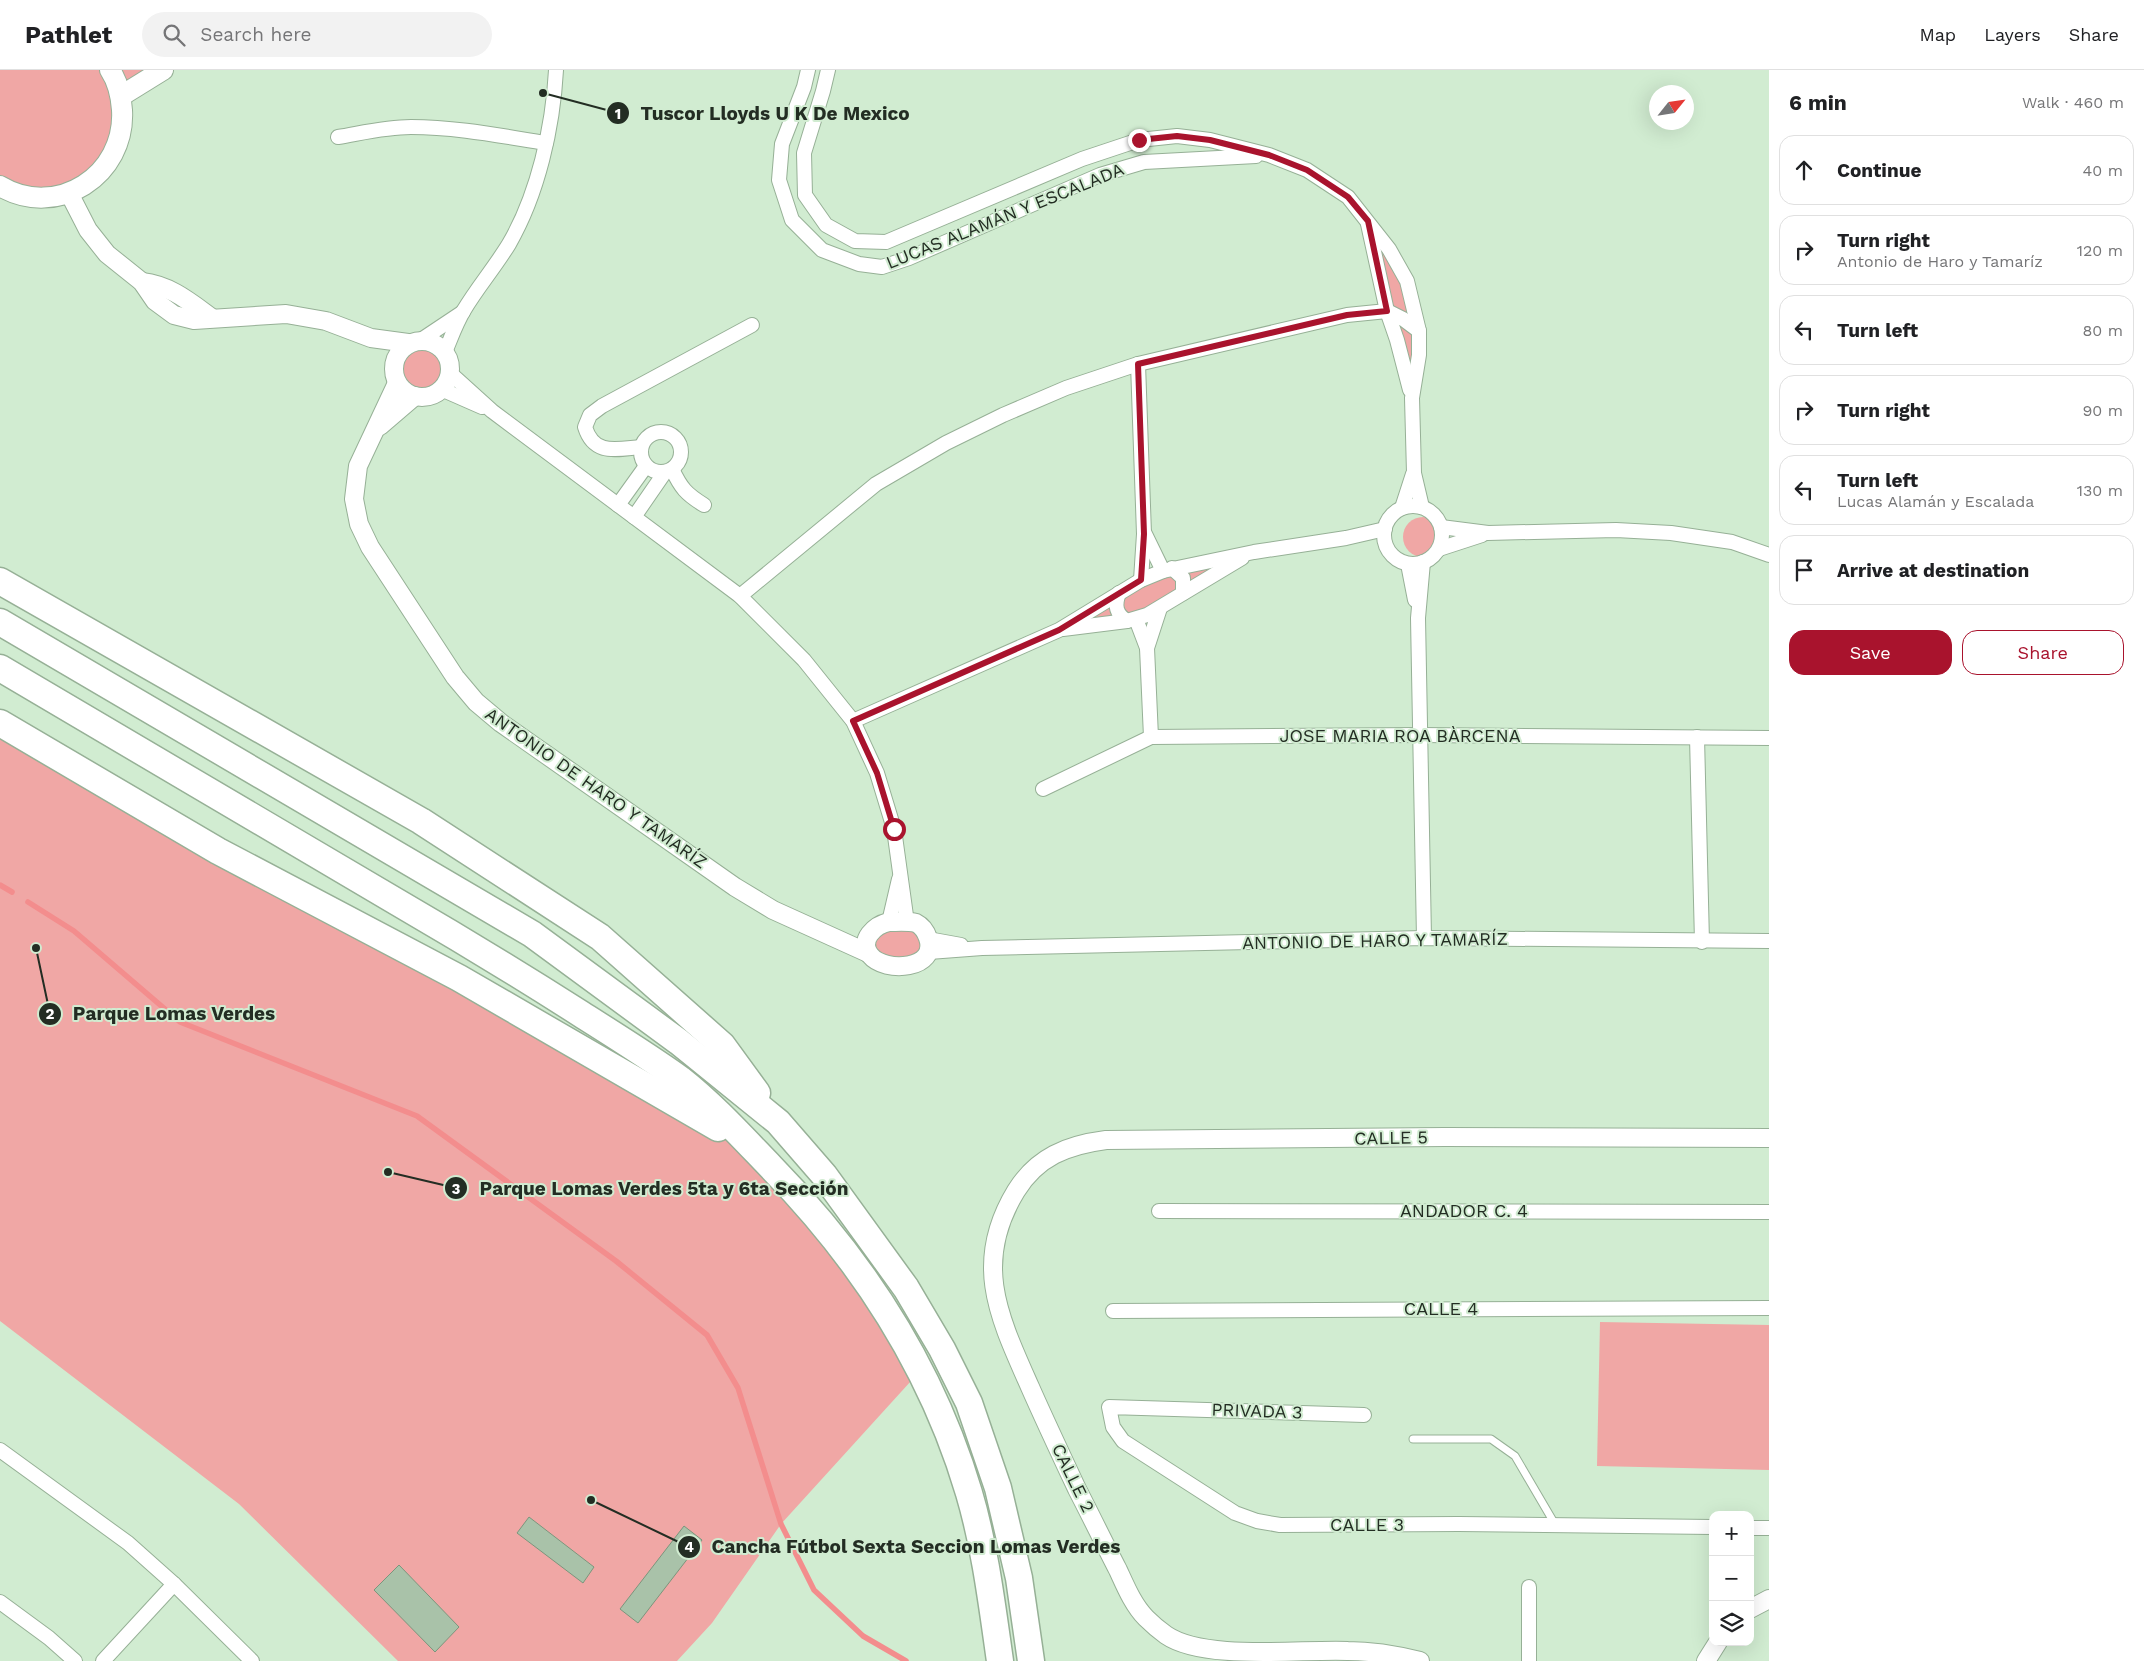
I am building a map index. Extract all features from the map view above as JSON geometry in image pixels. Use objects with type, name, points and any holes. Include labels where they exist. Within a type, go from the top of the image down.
[{"type":"highway","points":[[0,581],[420,821],[600,936],[722,1045],[778,1122],[824,1175],[906,1288],[942,1349],[969,1403],[998,1488],[1019,1578],[1031,1661]]},
{"type":"highway","points":[[0,622],[532,934],[679,1042],[778,1122]]},
{"type":"highway","points":[[0,668],[528,980],[643,1053],[682,1082],[717,1112],[799,1196],[842,1248],[885,1309],[921,1370],[940,1411],[970,1494],[990,1588],[1000,1661]]},
{"type":"highway","points":[[0,723],[218,851],[459,978],[752,1147]]},
{"type":"main road","points":[[0,186],[24,196],[46,198],[69,193],[95,178],[114,154],[123,126],[122,96],[110,70]]},
{"type":"main road","points":[[122,96],[163,70]]},
{"type":"street","points":[[445,352],[464,311],[509,244],[530,197],[546,143],[554,103],[556,70]]},
{"type":"street","name":"LUCAS ALAMÁN Y ESCALADA","points":[[808,70],[804,87],[782,144],[779,180],[792,220],[822,250],[859,264],[882,267],[909,258],[1100,175],[1144,162],[1269,155]]},
{"type":"street","name":"LUCAS ALAMÁN Y ESCALADA","points":[[828,70],[804,153],[805,195],[826,225],[855,240],[886,242],[1082,159],[1139,140],[1177,136],[1210,140],[1269,155],[1307,170],[1348,197],[1389,249],[1406,281],[1419,331],[1419,355],[1412,398],[1414,473],[1422,507]]},
{"type":"street","points":[[338,137],[409,127],[444,128],[546,143]]},
{"type":"street","points":[[69,193],[88,230],[107,254],[142,282],[154,283],[176,292],[212,318],[286,314],[326,321],[371,338],[415,341],[434,343],[445,352],[449,360],[450,372],[448,380],[433,395],[415,396],[405,392],[397,383],[393,373],[393,364],[399,351],[415,341],[464,311]]},
{"type":"street","name":"LUCAS ALAMÁN Y ESCALADA","points":[[1368,221],[1387,311],[1403,360],[1412,398]]},
{"type":"street","points":[[740,596],[876,484],[938,447],[1002,415],[1066,388],[1138,364],[1347,315],[1387,311],[1403,319],[1419,331]]},
{"type":"street","points":[[641,448],[601,448],[589,439],[585,427],[590,415],[602,406],[752,325]]},
{"type":"street","points":[[371,338],[393,364]]},
{"type":"street","points":[[1138,364],[1144,534],[1141,580]]},
{"type":"street","points":[[450,372],[492,411],[740,596],[804,660],[853,721],[877,773],[894,829],[908,923]]},
{"type":"street","name":"ANTONIO DE HARO Y TAMARÍZ","points":[[397,383],[358,466],[354,499],[359,524],[370,547],[450,669],[476,702],[501,723],[735,886],[773,910],[868,953]]},
{"type":"street","points":[[441,389],[492,411]]},
{"type":"street","name":"ANTONIO DE HARO Y TAMARÍZ","points":[[377,427],[415,396]]},
{"type":"street","points":[[634,517],[669,470],[679,462],[681,452],[678,442],[672,435],[663,432],[653,433],[645,439],[641,448],[641,457],[646,466],[655,472],[669,470]]},
{"type":"street","points":[[618,505],[646,466]]},
{"type":"street","points":[[669,470],[681,487],[690,496],[704,505]]},
{"type":"street","name":"LUCAS ALAMÁN Y ESCALADA","points":[[1402,508],[1414,473]]},
{"type":"street","points":[[1422,507],[1436,517],[1441,528],[1442,537],[1439,549],[1433,557],[1423,562],[1408,564],[1395,556],[1386,544],[1385,529],[1389,520],[1402,508],[1422,507]]},
{"type":"street","points":[[1441,528],[1488,533],[1616,530],[1671,533],[1732,542],[1769,555]]},
{"type":"street","points":[[853,721],[1059,630],[1141,580],[1167,569],[1254,552],[1346,538],[1385,529]]},
{"type":"street","points":[[1439,549],[1488,533]]},
{"type":"street","points":[[1144,534],[1167,569],[1183,578],[1183,593]]},
{"type":"street","points":[[1346,538],[1386,544]]},
{"type":"street","points":[[1059,630],[1132,620],[1160,608],[1254,552]]},
{"type":"street","points":[[1423,562],[1418,618],[1424,938]]},
{"type":"street","points":[[1408,564],[1418,618]]},
{"type":"street","points":[[1119,593],[1116,609],[1120,617],[1132,620],[1147,648]]},
{"type":"street","points":[[1151,737],[1147,648],[1160,608]]},
{"type":"street","name":"JOSE MARIA ROA BÀRCENA","points":[[1043,789],[1151,737],[1421,735],[1769,738]]},
{"type":"street","points":[[1697,737],[1702,942]]},
{"type":"street","points":[[889,922],[901,871]]},
{"type":"street","points":[[889,922],[908,923],[915,923],[921,927],[928,946],[916,963],[899,966],[884,964],[876,961],[868,953],[868,935],[882,924],[889,922]]},
{"type":"street","name":"ANTONIO DE HARO Y TAMARÍZ","points":[[835,938],[868,935]]},
{"type":"street","name":"ANTONIO DE HARO Y TAMARÍZ","points":[[928,946],[982,948],[1424,938],[1702,942],[1769,941]]},
{"type":"street","name":"CALLE 5","points":[[1024,1179],[1057,1153],[1081,1143],[1106,1140],[1446,1137],[1769,1138]]},
{"type":"street","name":"CALLE 2","points":[[1024,1179],[1000,1222],[992,1261],[995,1293],[1005,1330],[1057,1448],[1128,1591],[1145,1617],[1168,1636],[1195,1648],[1217,1652],[1349,1651],[1397,1655],[1420,1661]]},
{"type":"street","name":"ANDADOR C. 4","points":[[1159,1211],[1769,1212]]},
{"type":"street","name":"CALLE 4","points":[[1113,1311],[1769,1308]]},
{"type":"street","name":"CALLE 3","points":[[1150,1407],[1109,1407],[1113,1427],[1123,1441],[1235,1512],[1256,1521],[1280,1525],[1709,1527]]},
{"type":"street","name":"PRIVADA 3","points":[[1150,1407],[1364,1415]]},
{"type":"street","points":[[0,1450],[128,1543],[174,1584],[252,1661]]},
{"type":"street","points":[[1754,1528],[1769,1528]]},
{"type":"street","points":[[103,1661],[174,1584]]},
{"type":"street","points":[[1529,1588],[1529,1661]]},
{"type":"street","points":[[1754,1608],[1769,1599]]},
{"type":"street","points":[[0,1602],[49,1638],[75,1661]]},
{"type":"street","points":[[1706,1661],[1715,1646]]},
{"type":"lane","points":[[1413,1439],[1491,1438],[1515,1456],[1556,1526]]},
{"type":"shaded area","points":[[0,70],[107,70],[121,120],[94,174],[47,193],[0,182]]},
{"type":"shaded area","points":[[113,70],[156,70],[123,94]]},
{"type":"shaded area","points":[[1368,221],[1389,249],[1419,331],[1412,398]]},
{"type":"shaded area","points":[[416,341],[428,341],[442,349],[450,363],[448,380],[442,389],[428,397],[416,397],[406,392],[399,385],[394,375],[394,363],[399,353],[406,346]]},
{"type":"shaded area","points":[[1419,517],[1427,517],[1434,520],[1440,526],[1443,537],[1440,548],[1434,554],[1427,557],[1419,557],[1412,554],[1406,548],[1403,541],[1403,533],[1406,526],[1412,520]]},
{"type":"shaded area","points":[[1254,552],[1160,608],[1059,630],[1141,580]]},
{"type":"shaded area","points":[[0,724],[752,1147],[921,1370],[781,1524],[712,1623],[677,1661],[398,1661],[239,1504],[0,1321]]},
{"type":"shaded area","points":[[915,923],[929,952],[884,964],[868,935]]},
{"type":"shaded area","points":[[1600,1322],[1769,1325],[1769,1470],[1597,1466]]},
{"type":"building","points":[[529,1517],[594,1567],[583,1583],[517,1533]]},
{"type":"building","points":[[684,1526],[702,1540],[638,1623],[620,1609]]},
{"type":"building","points":[[399,1565],[459,1627],[435,1652],[374,1590]]},
{"type":"waterway","points":[[0,885],[12,892]]},
{"type":"waterway","points":[[28,902],[74,931],[180,1022],[417,1116],[616,1261],[707,1335],[738,1388],[781,1524],[814,1590],[863,1636],[906,1661]]},
{"type":"place","name":"Tuscor Lloyds U K De Mexico","points":[[543,93]]},
{"type":"place","name":"Parque Lomas Verdes","points":[[36,948]]},
{"type":"place","name":"Parque Lomas Verdes 5ta y 6ta Sección","points":[[388,1172]]},
{"type":"place","name":"Cancha Fútbol Sexta Seccion Lomas Verdes","points":[[591,1500]]},
{"type":"route","points":[[894,829],[877,773],[853,721],[1059,630],[1141,580],[1144,534],[1138,364],[1347,315],[1387,311],[1368,221],[1348,197],[1307,170],[1269,155],[1210,140],[1177,136],[1139,140]]}]
